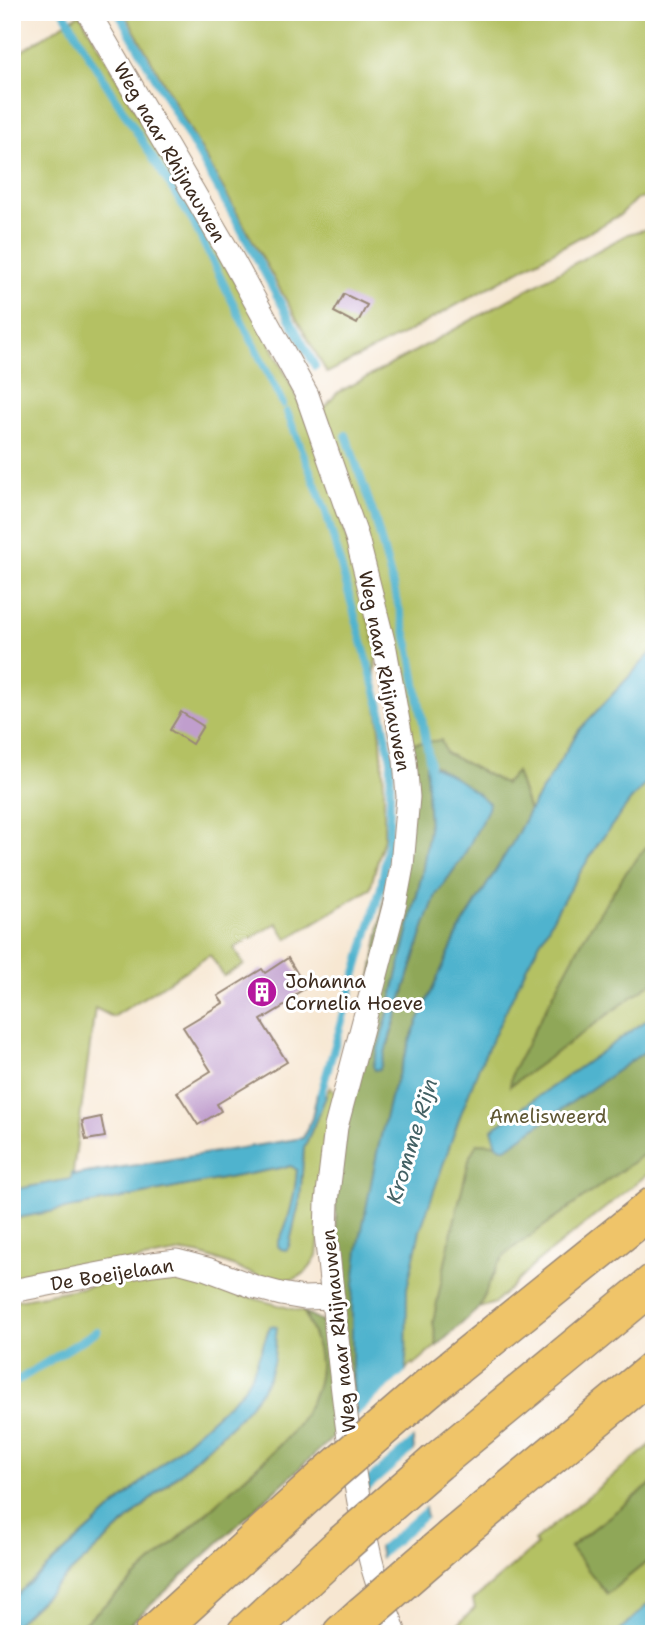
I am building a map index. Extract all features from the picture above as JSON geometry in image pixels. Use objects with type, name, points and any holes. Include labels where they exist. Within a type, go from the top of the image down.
[{"type":"highway","points":[[154,1634],[330,1473],[428,1388],[654,1206]]},
{"type":"highway","points":[[246,1634],[437,1462],[654,1283]]},
{"type":"highway","points":[[367,1627],[453,1537],[654,1370]]},
{"type":"street","name":"Weg naar Rhijnauwen","points":[[88,12],[226,248],[307,395],[357,538],[385,649],[405,760],[408,797],[395,903],[336,1127],[327,1202],[326,1234],[347,1430],[371,1560],[367,1627]]},
{"type":"street","name":"De Boeijelaan","points":[[12,1291],[177,1261],[281,1294],[304,1298],[333,1297]]},
{"type":"green space","points":[[124,12],[654,12],[654,196],[635,200],[620,215],[406,333],[327,373]]},
{"type":"green space","points":[[80,14],[266,334],[314,433],[338,506],[377,651],[374,681],[381,739],[384,837],[370,889],[287,939],[277,923],[234,948],[244,965],[224,976],[210,955],[113,1017],[95,1008],[72,1179],[12,1190],[12,57]]},
{"type":"green space","points":[[654,225],[654,650],[579,730],[529,811],[516,773],[505,784],[445,753],[411,744],[322,411],[337,393],[628,234]]},
{"type":"green space","points":[[441,740],[446,753],[505,784],[516,772],[529,811],[459,931],[414,1030],[390,1098],[377,1153],[352,1301],[355,1417],[340,1311],[335,1190],[411,744]],"holes":[[[426,765],[436,766],[478,794],[463,857],[436,895],[388,1045],[380,1045],[422,874],[429,830]]]},
{"type":"green space","name":"Amelisweerd","points":[[654,740],[654,1169],[536,1263],[495,1303],[479,1308],[392,1381],[435,1111]]},
{"type":"green space","points":[[654,837],[654,981],[510,1086],[513,1070],[584,937],[624,875]]},
{"type":"green space","points":[[654,1045],[654,1147],[508,1252],[498,1264],[479,1308],[437,1346],[433,1322],[470,1156],[477,1143],[506,1147]]},
{"type":"green space","points":[[330,1086],[336,1093],[317,1255],[310,1267],[299,1277],[281,1281],[271,1279],[205,1256],[183,1252],[12,1282],[12,1219],[291,1166],[297,1170],[295,1189],[278,1243],[278,1246],[286,1250],[300,1199],[304,1148]]},
{"type":"green space","points":[[169,1271],[194,1275],[249,1297],[304,1312],[316,1340],[320,1359],[319,1378],[310,1405],[291,1432],[268,1456],[72,1634],[12,1634],[12,1628],[212,1444],[253,1401],[269,1327],[255,1369],[237,1396],[12,1599],[12,1301]]},
{"type":"green space","points":[[304,1312],[327,1327],[340,1431],[119,1634],[72,1634],[280,1445],[301,1419],[316,1389],[320,1368],[316,1340]]},
{"type":"green space","points":[[654,1442],[654,1482],[570,1547],[607,1593],[654,1556],[654,1598],[617,1634],[462,1634],[458,1624],[475,1608],[473,1600],[537,1545],[534,1541]]},
{"type":"green space","points":[[654,1482],[654,1556],[607,1594],[570,1547]]},
{"type":"water","name":"Kromme Rijn","points":[[654,650],[654,774],[598,844],[527,966],[479,1067],[420,1231],[407,1288],[406,1372],[414,1450],[427,1518],[462,1634],[406,1634],[381,1558],[355,1417],[352,1362],[352,1301],[358,1250],[390,1098],[414,1030],[459,931],[529,811],[579,730]]},
{"type":"water","points":[[427,764],[451,775],[476,792],[489,803],[488,809],[463,857],[436,895],[380,1069],[375,1070],[373,1066],[422,874],[429,830]]},
{"type":"water","points":[[654,1015],[654,1045],[506,1148],[497,1145],[492,1129]]},
{"type":"water","points":[[323,1093],[326,1097],[304,1148],[300,1199],[286,1250],[281,1249],[278,1243],[289,1217],[295,1189],[297,1170],[291,1166],[12,1219],[12,1190],[71,1179],[72,1173],[74,1175],[303,1138],[312,1118],[317,1094]]},
{"type":"water","points":[[270,1326],[277,1327],[270,1375],[251,1404],[234,1423],[12,1628],[12,1599],[242,1391],[253,1372]]},
{"type":"water","points":[[654,1598],[654,1628],[647,1634],[617,1634]]},
{"type":"pier","points":[[409,1369],[416,1435],[360,1483],[352,1420]]},
{"type":"pier","points":[[417,1449],[428,1504],[375,1550],[363,1496]]},
{"type":"pier","points":[[430,1516],[460,1621],[446,1634],[402,1634],[378,1561]]},
{"type":"building","points":[[344,294],[367,305],[357,324],[334,312]]},
{"type":"building","points":[[181,712],[203,726],[192,744],[170,730]]},
{"type":"building","points":[[288,958],[306,988],[291,997],[294,1000],[261,1020],[287,1062],[217,1104],[221,1111],[198,1125],[177,1092],[211,1071],[183,1027],[223,1003],[218,996],[262,969],[265,973]]},
{"type":"building","points":[[101,1117],[105,1137],[86,1140],[82,1121]]},
{"type":"waterway","points":[[64,12],[193,222],[283,404]]},
{"type":"waterway","points":[[118,12],[315,366]]},
{"type":"waterway","points":[[287,412],[326,512],[381,710],[391,760],[389,836],[381,887],[321,1093]]},
{"type":"waterway","points":[[346,435],[375,518],[410,649],[430,764]]},
{"type":"waterway","points":[[12,1384],[97,1331]]},
{"type":"place","name":"Johanna Cornelia Hoeve","points":[[262,992]]}]
